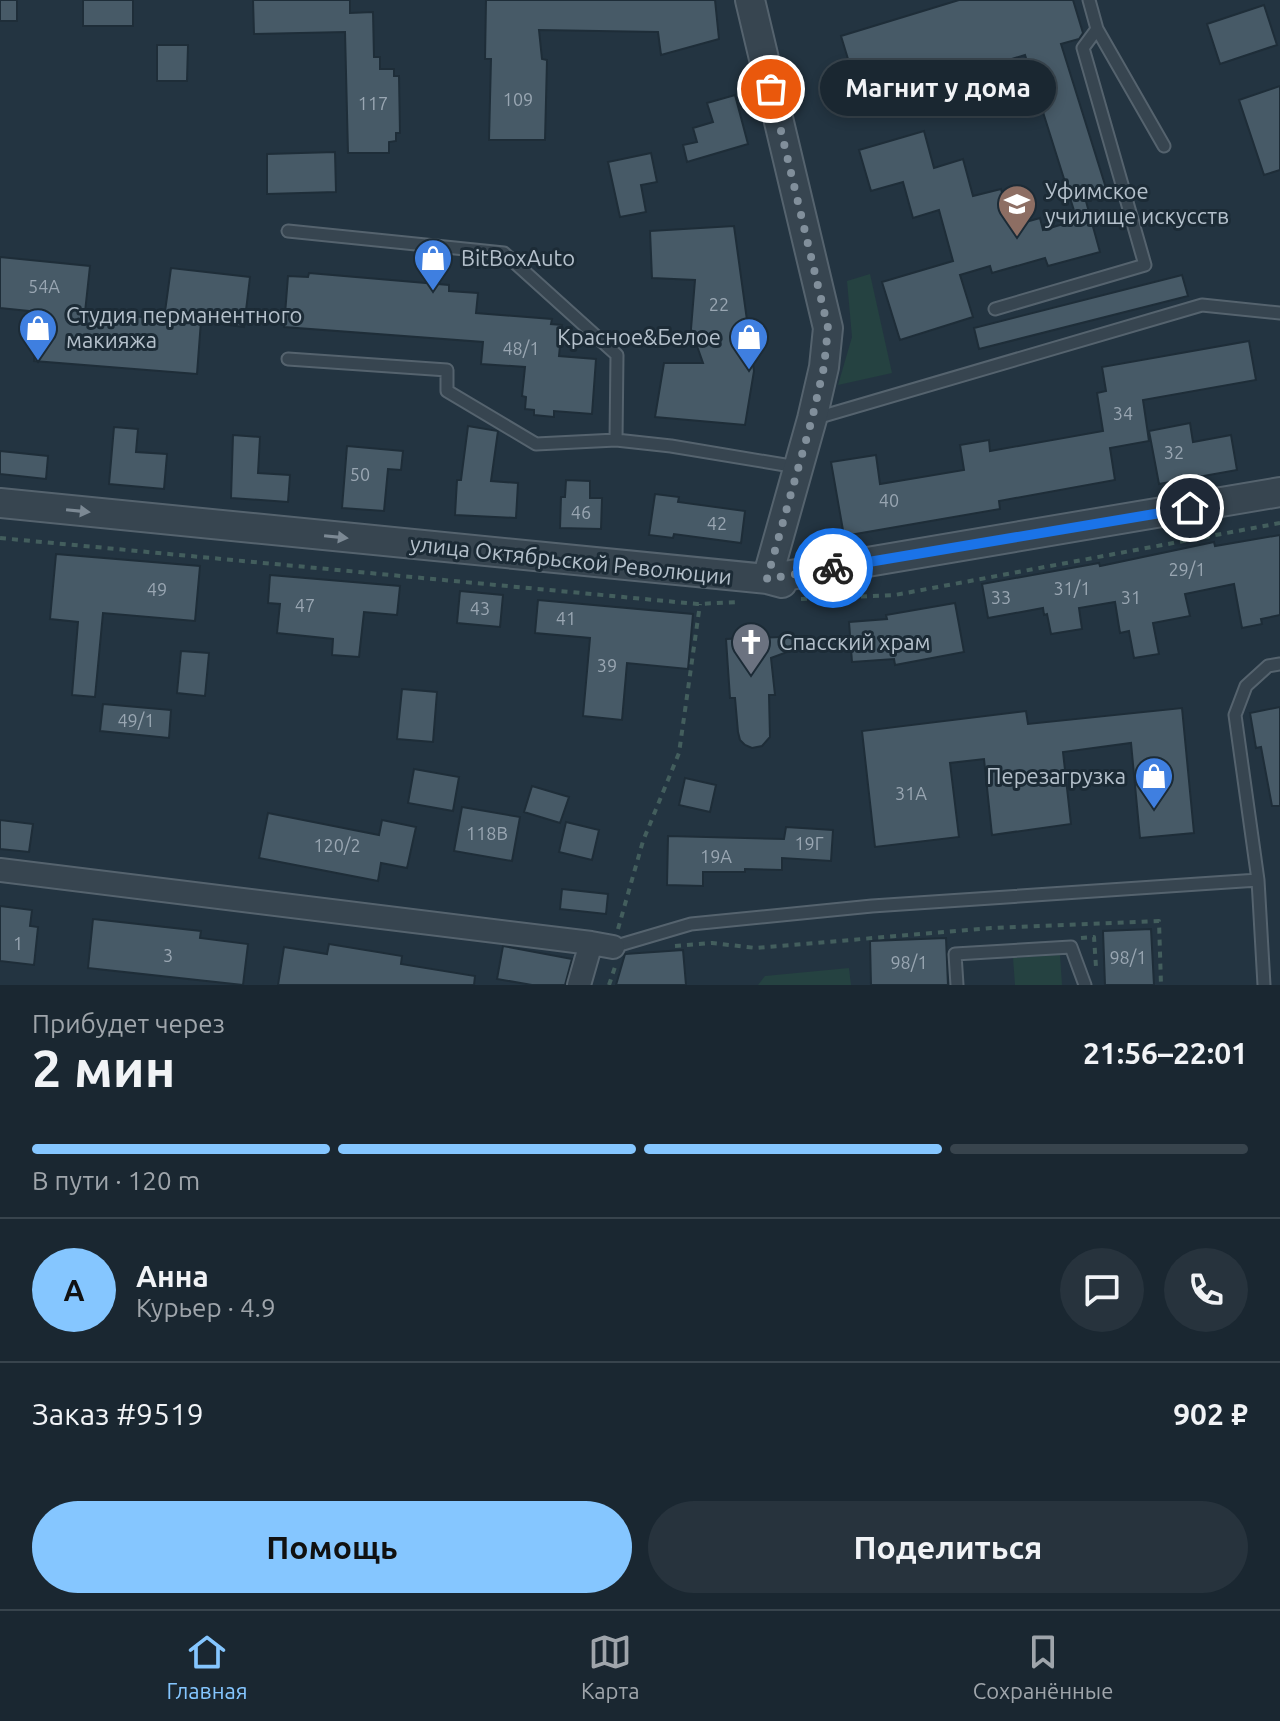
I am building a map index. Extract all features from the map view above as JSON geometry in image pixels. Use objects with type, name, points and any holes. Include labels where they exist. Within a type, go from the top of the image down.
[{"type":"street","points":[[750,0],[828,328],[824,367],[812,419],[767,579],[800,587],[1280,505]]},
{"type":"street","name":"улица Октябрьской Революции","points":[[0,503],[767,579],[1280,492]]},
{"type":"street","points":[[0,870],[602,945],[579,985]]},
{"type":"lane","points":[[1089,0],[1097,29],[1164,146]]},
{"type":"lane","points":[[995,309],[1145,265],[1083,48],[1097,29]]},
{"type":"lane","points":[[288,231],[504,253],[617,355],[616,440]]},
{"type":"lane","points":[[812,419],[1202,305],[1280,313]]},
{"type":"lane","points":[[288,359],[447,370],[447,391],[536,444],[616,440],[797,467]]},
{"type":"lane","points":[[1264,985],[1258,880],[1235,715],[1246,686],[1268,666],[1280,664]]},
{"type":"lane","points":[[602,945],[691,924],[872,906],[1258,880]]},
{"type":"lane","points":[[957,985],[955,954],[1071,947],[1085,985]]},
{"type":"path","points":[[602,945],[679,753],[700,604]]},
{"type":"path","points":[[666,947],[712,943],[756,948],[991,928],[1159,921],[1161,985]]},
{"type":"green space","points":[[870,274],[892,373],[838,385],[852,337],[847,281]]},
{"type":"green space","points":[[1060,955],[1062,985],[1015,985],[1013,958]]},
{"type":"green space","points":[[849,968],[851,985],[758,985],[765,976]]},
{"type":"building","points":[[0,0],[17,0],[17,21],[0,21]]},
{"type":"building","points":[[83,0],[133,0],[133,26],[83,26]]},
{"type":"building","points":[[253,0],[350,0],[350,13],[373,12],[374,57],[380,57],[380,69],[394,69],[394,76],[399,76],[400,133],[396,133],[396,141],[389,142],[389,153],[348,153],[345,32],[254,34]]},
{"type":"building","points":[[486,0],[715,0],[719,39],[661,55],[658,32],[539,30],[542,59],[547,60],[545,140],[489,140],[491,59],[485,59]]},
{"type":"building","points":[[959,0],[1073,0],[1083,33],[1079,39],[1061,44],[1106,188],[1084,194],[1100,252],[1048,266],[1045,258],[992,273],[990,266],[960,275],[973,317],[900,340],[882,282],[953,261],[939,210],[913,218],[903,182],[871,191],[859,150],[924,131],[934,168],[963,159],[973,196],[1001,189],[1011,226],[1040,218],[1043,230],[1077,220],[1025,55],[862,105],[841,36]]},
{"type":"building","points":[[1264,5],[1277,45],[1220,64],[1207,24]]},
{"type":"building","points":[[157,45],[188,45],[187,81],[157,81]]},
{"type":"building","points":[[1280,86],[1280,170],[1264,175],[1239,100]]},
{"type":"building","points":[[735,95],[748,144],[687,162],[683,145],[697,142],[693,128],[713,122],[707,103]]},
{"type":"building","points":[[335,152],[336,192],[267,194],[267,154]]},
{"type":"building","points":[[651,153],[657,182],[641,185],[646,212],[620,217],[608,162]]},
{"type":"building","points":[[734,226],[754,371],[745,425],[655,417],[664,363],[703,363],[691,329],[695,280],[652,278],[650,231]]},
{"type":"building","points":[[0,257],[90,266],[85,312],[164,319],[171,268],[250,277],[244,327],[201,321],[197,374],[34,361],[38,312],[0,308]]},
{"type":"building","points":[[309,273],[449,285],[449,291],[478,293],[476,313],[552,319],[551,324],[562,325],[559,356],[596,359],[592,414],[554,411],[554,417],[534,415],[534,410],[525,409],[526,397],[522,396],[525,367],[481,364],[483,342],[284,327],[288,276],[308,277]]},
{"type":"building","points":[[1182,275],[1188,296],[979,349],[974,328]]},
{"type":"building","points":[[1249,341],[1256,380],[1143,400],[1149,441],[1110,448],[1115,480],[999,501],[1000,509],[844,536],[831,462],[876,455],[880,484],[964,470],[960,445],[989,440],[990,451],[1103,431],[1097,393],[1106,391],[1102,367]]},
{"type":"building","points":[[1190,423],[1193,442],[1231,435],[1237,470],[1159,484],[1149,431]]},
{"type":"building","points":[[468,426],[498,431],[491,481],[518,483],[516,518],[455,515],[457,480],[461,480]]},
{"type":"building","points":[[114,427],[138,429],[136,452],[167,454],[164,489],[109,484]]},
{"type":"building","points":[[233,435],[260,437],[258,473],[290,475],[288,502],[231,498]]},
{"type":"building","points":[[347,446],[403,451],[401,470],[388,469],[384,511],[342,508]]},
{"type":"building","points":[[0,451],[48,456],[46,479],[0,474]]},
{"type":"building","points":[[566,480],[590,481],[590,498],[602,498],[601,529],[560,528],[561,497],[565,497]]},
{"type":"building","points":[[655,494],[679,497],[678,502],[745,511],[741,543],[674,534],[673,538],[649,535]]},
{"type":"building","points":[[1280,535],[1280,615],[1261,619],[1262,624],[1242,628],[1234,584],[1185,594],[1190,616],[1153,623],[1159,654],[1134,658],[1129,631],[1120,633],[1115,602],[1079,608],[1082,629],[1051,634],[1043,608],[988,618],[982,584],[1099,563],[1100,566],[1214,542],[1215,546]]},
{"type":"building","points":[[56,554],[200,566],[195,621],[103,613],[95,697],[72,695],[78,622],[50,619]]},
{"type":"building","points":[[270,575],[400,586],[397,615],[364,612],[359,657],[332,655],[333,639],[277,633],[280,604],[268,603]]},
{"type":"building","points":[[460,591],[503,595],[500,627],[457,623]]},
{"type":"building","points":[[538,600],[693,614],[688,669],[627,663],[622,720],[583,716],[590,638],[535,633]]},
{"type":"building","points":[[955,603],[964,652],[895,665],[894,659],[852,662],[849,622],[887,619],[886,615]]},
{"type":"building","name":"Спасский храм","points":[[806,636],[790,651],[771,658],[775,695],[769,695],[770,737],[762,746],[752,748],[745,745],[738,732],[735,698],[730,698],[726,639]]},
{"type":"building","points":[[181,651],[209,653],[205,696],[177,693]]},
{"type":"building","points":[[402,689],[437,692],[433,742],[397,739]]},
{"type":"building","points":[[103,704],[171,710],[169,738],[100,731]]},
{"type":"building","points":[[1280,707],[1280,806],[1272,806],[1261,747],[1256,748],[1250,713]]},
{"type":"building","points":[[1182,708],[1194,833],[1140,838],[1131,743],[1063,752],[1071,824],[992,835],[984,759],[950,763],[959,837],[875,847],[862,731],[1026,711],[1028,724]]},
{"type":"building","points":[[414,769],[459,777],[453,811],[408,803]]},
{"type":"building","points":[[685,778],[716,785],[710,812],[679,805]]},
{"type":"building","points":[[532,786],[569,797],[560,823],[524,812]]},
{"type":"building","points":[[462,807],[520,817],[512,861],[454,851]]},
{"type":"building","points":[[268,813],[379,835],[382,820],[416,827],[407,868],[381,863],[378,881],[259,858]]},
{"type":"building","points":[[0,820],[33,824],[29,852],[0,849]]},
{"type":"building","points":[[566,822],[599,830],[592,860],[559,852]]},
{"type":"building","points":[[786,827],[833,830],[831,861],[782,858],[782,870],[703,872],[703,886],[667,885],[668,836],[784,839]]},
{"type":"building","points":[[562,889],[608,894],[606,914],[560,909]]},
{"type":"building","points":[[0,906],[32,910],[30,926],[38,927],[34,965],[0,961]]},
{"type":"building","points":[[93,919],[201,931],[200,938],[248,944],[243,985],[88,968]]},
{"type":"building","points":[[1151,929],[1154,985],[1105,985],[1103,931]]},
{"type":"building","points":[[946,938],[948,985],[871,985],[870,941]]},
{"type":"building","points":[[329,944],[402,956],[401,964],[475,976],[474,985],[278,985],[284,947],[327,954]]},
{"type":"building","points":[[503,946],[572,959],[565,985],[532,985],[497,979]]},
{"type":"building","points":[[683,950],[686,985],[616,985],[625,954]]},
{"type":"way so far","points":[[771,89],[828,328],[824,367],[812,419],[767,579],[833,568]]},
{"type":"place","name":"Магнит у дома","points":[[771,89]]},
{"type":"place","name":"Уфимское училище искусств","points":[[1017,238]]},
{"type":"place","name":"BitBoxAuto","points":[[433,292]]},
{"type":"place","name":"Студия перманентного макияжа","points":[[38,362]]},
{"type":"place","name":"Красное&Белое","points":[[749,371]]},
{"type":"place","name":"Спасский храм","points":[[751,676]]},
{"type":"place","name":"Перезагрузка","points":[[1154,810]]},
{"type":"route","points":[[833,568],[1190,508]]}]
